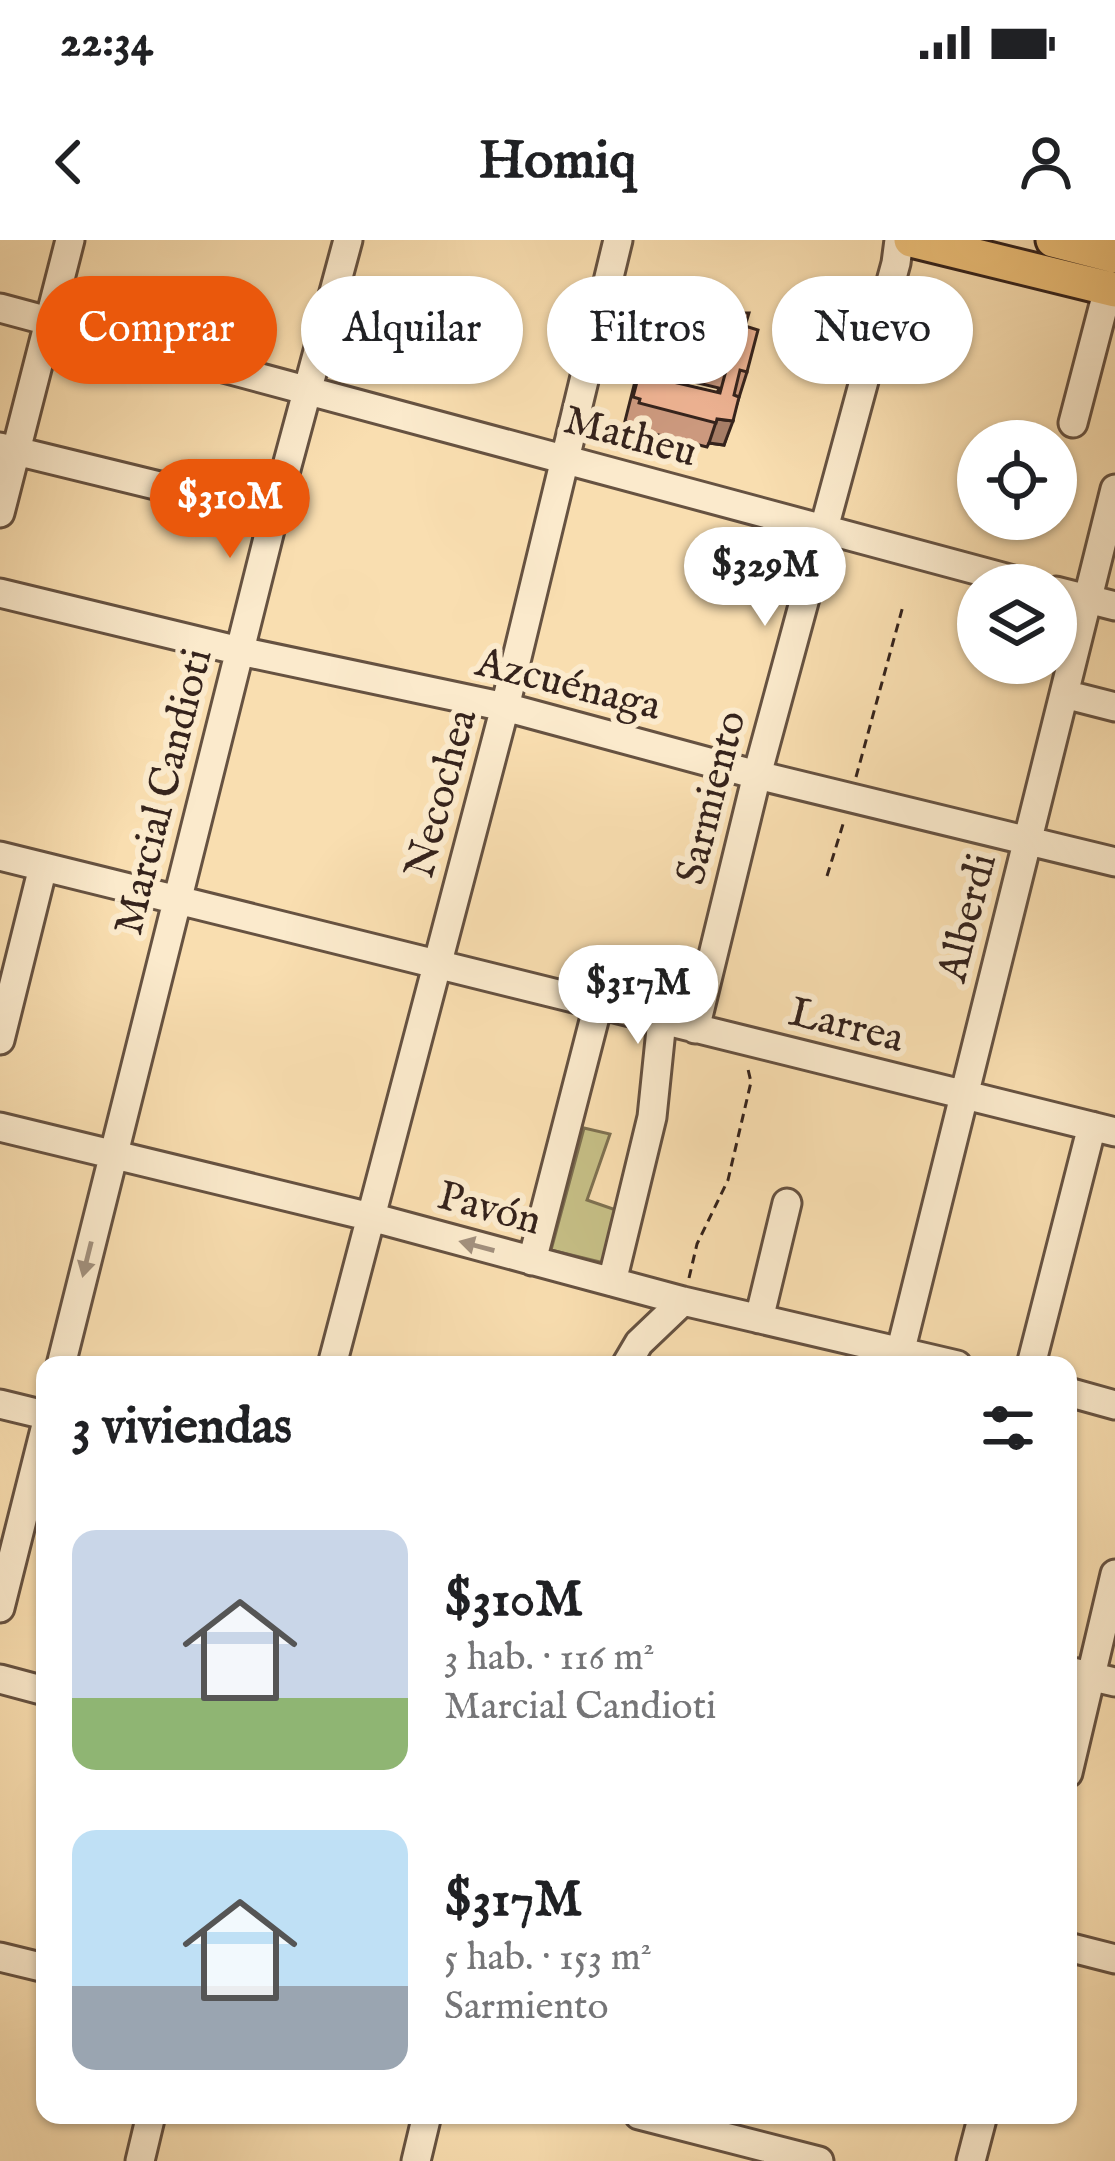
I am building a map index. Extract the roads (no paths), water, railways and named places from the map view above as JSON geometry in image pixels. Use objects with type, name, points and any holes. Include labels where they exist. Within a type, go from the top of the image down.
[{"type":"main road","points":[[911,240],[1113,278]]},
{"type":"main road","points":[[1054,240],[1113,278]]},
{"type":"street","points":[[60,276],[70,240]]},
{"type":"street","name":"Marcial Candioti","points":[[63,1356],[274,514],[348,240]]},
{"type":"street","name":"Necochea","points":[[334,1356],[505,706],[618,240]]},
{"type":"street","name":"Sarmiento","points":[[694,1029],[899,240]]},
{"type":"street","points":[[1074,420],[1113,278]]},
{"type":"street","name":"Matheu","points":[[0,308],[36,318]]},
{"type":"street","points":[[0,513],[8,448],[36,359]]},
{"type":"street","name":"Matheu","points":[[277,382],[957,565]]},
{"type":"street","points":[[8,448],[274,514]]},
{"type":"street","name":"Alberdi","points":[[899,1356],[1064,694],[1101,603],[1115,489]]},
{"type":"street","name":"Azcuénaga","points":[[0,593],[240,651],[505,706],[850,799],[1115,862]]},
{"type":"street","points":[[1064,694],[1115,707]]},
{"type":"street","name":"Larrea","points":[[0,856],[1104,1129]]},
{"type":"street","points":[[0,1040],[43,867]]},
{"type":"street","points":[[532,1261],[598,1005]]},
{"type":"street","points":[[612,1282],[652,1117],[662,1020]]},
{"type":"street","name":"Pavón","points":[[0,1127],[371,1217],[892,1356]]},
{"type":"street","points":[[1034,1356],[1104,1129]]},
{"type":"street","points":[[759,1319],[788,1203]]},
{"type":"street","points":[[631,1356],[683,1301]]},
{"type":"street","points":[[1077,1395],[1115,1405]]},
{"type":"street","points":[[0,1404],[36,1413]]},
{"type":"street","points":[[0,1609],[36,1465]]},
{"type":"street","points":[[1077,1736],[1115,1574]]},
{"type":"street","points":[[0,1679],[36,1688]]},
{"type":"street","points":[[1077,1949],[1115,1959]]},
{"type":"street","points":[[0,1957],[36,1966]]},
{"type":"street","points":[[140,2161],[149,2124]]},
{"type":"street","points":[[416,2161],[425,2124]]},
{"type":"street","points":[[692,2161],[702,2124],[819,2161]]},
{"type":"street","points":[[971,2161],[980,2124]]}]
